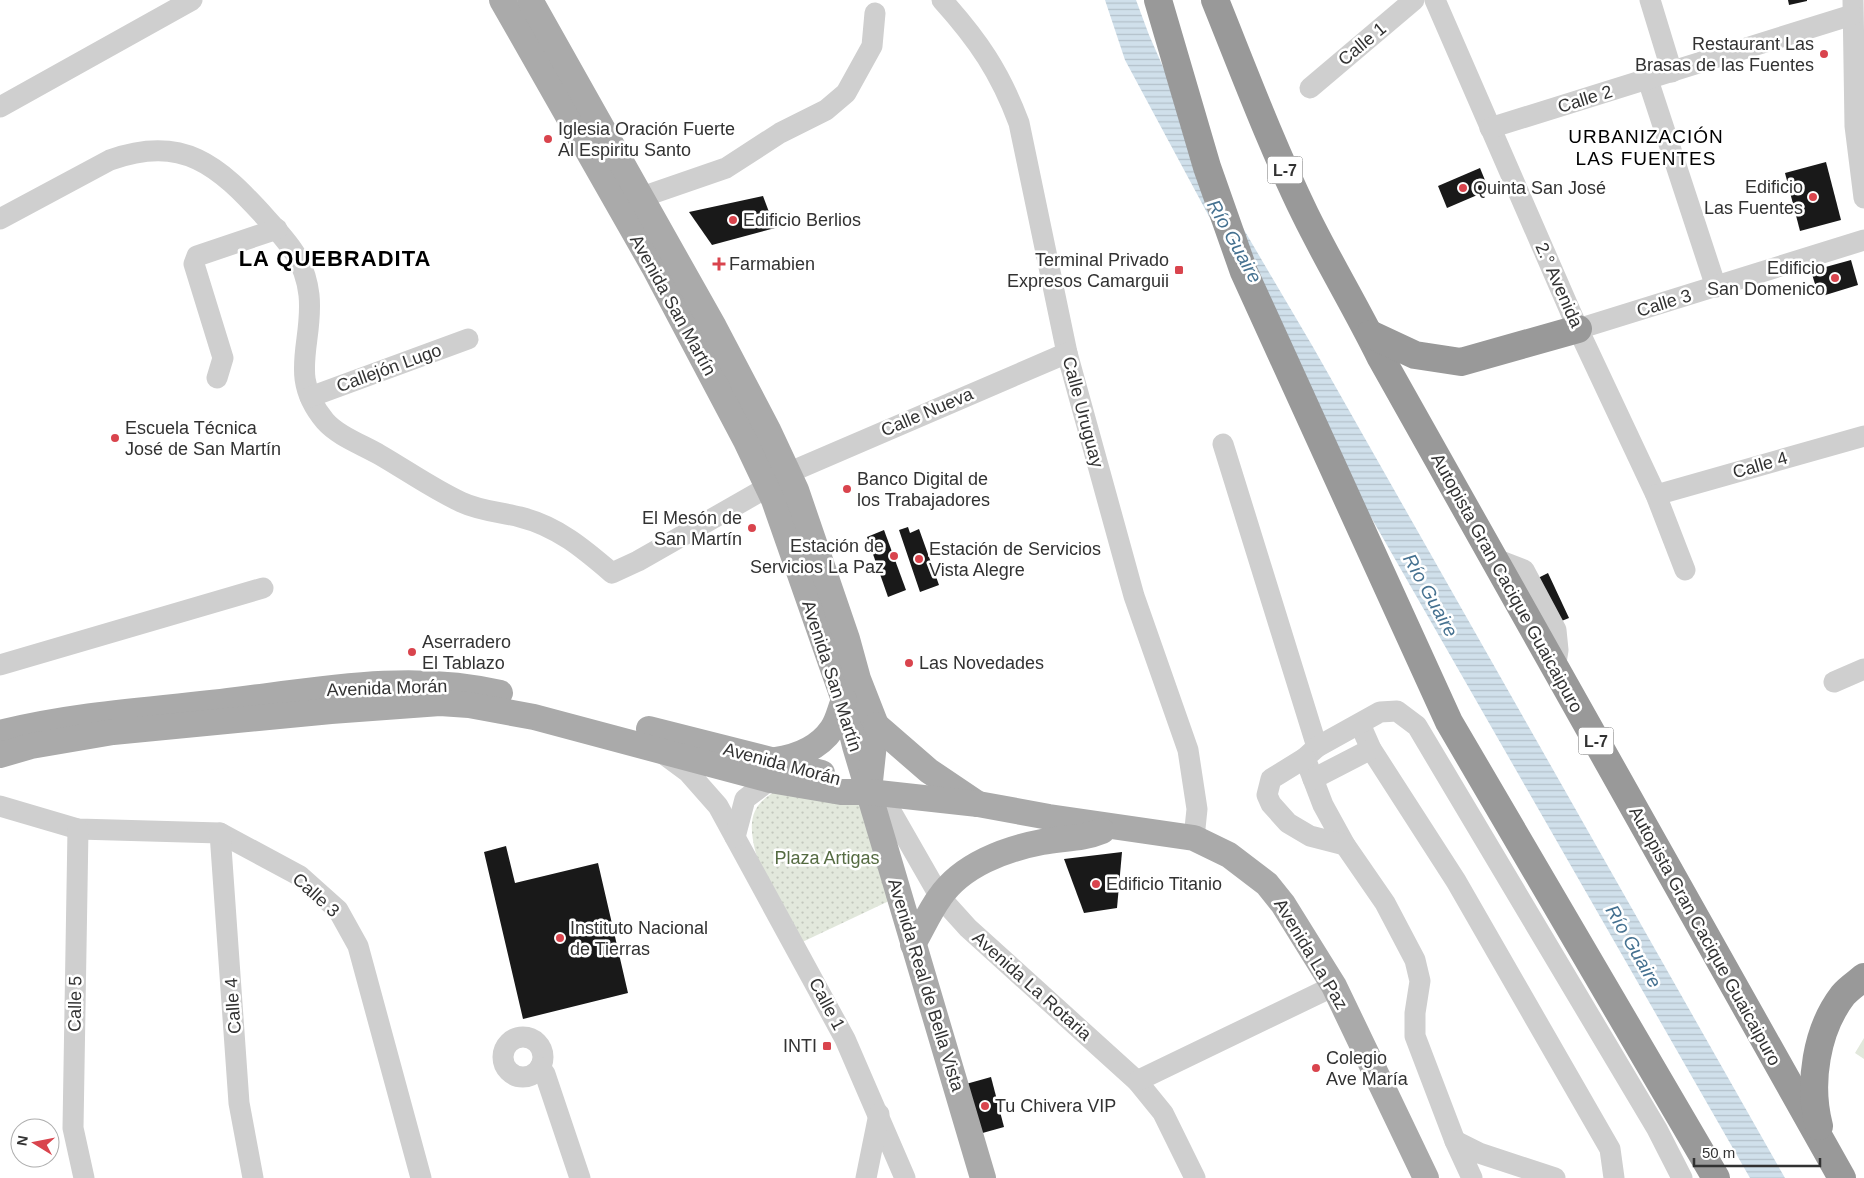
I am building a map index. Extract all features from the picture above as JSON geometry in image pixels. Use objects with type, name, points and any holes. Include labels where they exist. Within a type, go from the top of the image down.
[{"type":"highway","points":[[1158,0],[1207,167],[1244,272],[1449,722],[1716,1178]]},
{"type":"highway","name":"Autopista Gran Cacique Guaicaipuro","points":[[1215,0],[1256,104],[1298,199],[1493,558],[1842,1178]]},
{"type":"highway","points":[[1370,334],[1415,355],[1461,362],[1500,353],[1578,329]]},
{"type":"highway","points":[[1824,1146],[1814,1106],[1816,1062],[1823,1036],[1834,1009],[1845,993],[1864,977]]},
{"type":"main road","name":"Avenida San Martín","points":[[502,0],[684,323],[742,432],[808,523],[847,639],[858,679],[876,725],[869,792]]},
{"type":"main road","name":"Avenida San Martín","points":[[530,0],[642,197],[746,387],[778,480],[844,700],[869,792]]},
{"type":"main road","name":"Avenida Morán","points":[[0,733],[28,726],[93,716],[311,691],[394,684],[434,683],[489,690],[772,770]]},
{"type":"main road","points":[[772,770],[820,741],[833,728],[844,700]]},
{"type":"main road","name":"Avenida Morán","points":[[0,755],[31,746],[113,732],[332,711],[440,703],[469,705],[534,718],[658,750],[772,770],[833,775],[869,792]]},
{"type":"main road","points":[[876,725],[930,771],[978,804]]},
{"type":"main road","name":"Avenida La Paz","points":[[869,792],[978,804],[1194,838],[1229,855],[1267,884],[1283,904],[1334,986],[1426,1178]]},
{"type":"main road","name":"Avenida Real de Bella Vista","points":[[869,792],[983,1178]]},
{"type":"main road","points":[[913,944],[940,897],[971,868],[1002,852],[1056,839],[1089,836],[1112,826]]},
{"type":"street","points":[[0,107],[192,0]]},
{"type":"street","name":"Calle Uruguay","points":[[942,0],[984,50],[1007,91],[1019,123],[1067,353],[1134,596],[1188,750],[1197,809],[1194,838]]},
{"type":"street","name":"Calle 1","points":[[1310,88],[1414,0]]},
{"type":"street","name":"2.° Avenida","points":[[1435,0],[1578,329],[1656,495],[1685,570]]},
{"type":"street","points":[[1650,0],[1672,72]]},
{"type":"street","points":[[1852,8],[1856,126],[1864,198]]},
{"type":"street","name":"Calle 2","points":[[1490,128],[1648,80],[1852,8]]},
{"type":"street","points":[[642,197],[726,168],[780,133],[826,110],[846,93],[872,46],[875,13]]},
{"type":"street","points":[[1648,80],[1716,287]]},
{"type":"street","points":[[0,219],[110,160],[147,150],[165,150],[205,162],[220,171],[238,187],[292,246],[299,258],[309,294],[309,322],[303,375],[310,397]]},
{"type":"street","points":[[217,378],[224,358],[194,264],[195,260],[197,256],[277,230]]},
{"type":"street","name":"Calle 3","points":[[1578,329],[1864,240]]},
{"type":"street","name":"Callejón Lugo","points":[[310,397],[468,338]]},
{"type":"street","name":"Calle Nueva","points":[[310,397],[326,422],[345,435],[461,502],[491,512],[520,517],[572,539],[612,573],[638,561],[778,480],[1067,353]]},
{"type":"street","name":"Calle 4","points":[[1656,495],[1864,436]]},
{"type":"street","points":[[1223,444],[1311,752],[1313,779],[1323,805],[1344,845],[1385,903],[1415,960],[1420,981],[1415,1013],[1416,1036],[1455,1141],[1472,1178]]},
{"type":"street","points":[[0,665],[263,588]]},
{"type":"street","points":[[1834,682],[1864,669]]},
{"type":"street","points":[[1344,845],[1310,836],[1288,822],[1271,804],[1267,795],[1271,779],[1311,752],[1380,712],[1397,711],[1417,726],[1657,1129],[1682,1178]]},
{"type":"street","points":[[1360,724],[1371,749],[1456,881],[1610,1149],[1614,1178]]},
{"type":"street","points":[[1313,779],[1371,749]]},
{"type":"street","name":"Calle 1","points":[[658,750],[688,772],[718,806],[845,1039],[906,1178]]},
{"type":"street","points":[[735,837],[745,799],[772,770]]},
{"type":"street","name":"Avenida La Rotaria","points":[[869,792],[889,808],[940,897],[968,928],[1137,1081],[1164,1113],[1195,1178]]},
{"type":"street","name":"Calle 3","points":[[0,806],[78,829],[220,833],[300,876],[338,910],[358,946],[421,1178]]},
{"type":"street","name":"Calle 5","points":[[78,829],[73,1128],[84,1178]]},
{"type":"street","name":"Calle 4","points":[[220,833],[239,1103],[253,1178]]},
{"type":"street","points":[[1137,1081],[1334,986]]},
{"type":"street","points":[[540,1067],[545,1074],[580,1178]]},
{"type":"street","points":[[866,1178],[879,1114]]},
{"type":"street","points":[[1455,1141],[1479,1153],[1555,1178]]},
{"type":"green space","name":"Plaza Artigas","points":[[784,787],[879,802],[908,892],[796,945],[773,898],[753,841],[752,824],[755,811],[768,796]]},
{"type":"green space","points":[[1864,1038],[1864,1059],[1855,1053]]},
{"type":"water","name":"Río Guaire","points":[[1105,0],[1136,0],[1149,35],[1207,167],[1313,347],[1785,1178],[1750,1178],[1364,505],[1125,60]]},
{"type":"building","points":[[1788,0],[1807,0],[1807,1],[1789,5]]},
{"type":"building","name":"Edificio Las Fuentes","points":[[1826,162],[1841,220],[1800,231],[1785,173]]},
{"type":"building","name":"Quinta San José","points":[[1480,168],[1489,190],[1447,208],[1438,186]]},
{"type":"building","name":"Edificio Berlios","points":[[763,196],[775,228],[712,245],[689,212]]},
{"type":"building","name":"Edificio San Domenico","points":[[1851,260],[1858,285],[1819,297],[1811,271]]},
{"type":"building","name":"Estación de Servicios Vista Alegre","points":[[908,527],[910,533],[919,529],[939,585],[920,592],[899,530]]},
{"type":"building","points":[[884,530],[906,590],[888,597],[867,537]]},
{"type":"building","points":[[1548,573],[1569,618],[1559,622],[1538,578]]},
{"type":"building","name":"Instituto Nacional de Tierras","points":[[506,846],[515,883],[598,863],[628,993],[523,1019],[484,852]]},
{"type":"building","name":"Edificio Titanio","points":[[1122,852],[1117,908],[1084,913],[1064,859]]},
{"type":"building","name":"Tu Chivera VIP","points":[[991,1077],[1004,1127],[979,1134],[966,1084]]},
{"type":"place","name":"Restaurant Las Brasas de las Fuentes","points":[[1824,54]]},
{"type":"place","name":"Iglesia Oración Fuerte Al Espiritu Santo","points":[[548,139]]},
{"type":"place","name":"Quinta San José","points":[[1463,188]]},
{"type":"place","name":"Edificio Las Fuentes","points":[[1813,197]]},
{"type":"place","name":"Edificio Berlios","points":[[733,220]]},
{"type":"place","name":"Farmabien","points":[[719,264]]},
{"type":"place","name":"Terminal Privado Expresos Camarguii","points":[[1179,270]]},
{"type":"place","name":"Edificio San Domenico","points":[[1835,278]]},
{"type":"place","name":"Escuela Técnica José de San Martín","points":[[115,438]]},
{"type":"place","name":"Banco Digital de los Trabajadores","points":[[847,489]]},
{"type":"place","name":"El Mesón de San Martín","points":[[752,528]]},
{"type":"place","name":"Estación de Servicios La Paz","points":[[894,556]]},
{"type":"place","name":"Estación de Servicios Vista Alegre","points":[[919,559]]},
{"type":"place","name":"Aserradero El Tablazo","points":[[412,652]]},
{"type":"place","name":"Las Novedades","points":[[909,663]]},
{"type":"place","name":"Edificio Titanio","points":[[1096,884]]},
{"type":"place","name":"Instituto Nacional de Tierras","points":[[560,938]]},
{"type":"place","name":"INTI","points":[[827,1046]]},
{"type":"place","name":"Colegio Ave María","points":[[1316,1068]]},
{"type":"place","name":"Tu Chivera VIP","points":[[985,1106]]},
{"type":"district","name":"URBANIZACIÓN LAS FUENTES","points":[[1646,147]]},
{"type":"district","name":"LA QUEBRADITA","points":[[335,258]]}]
